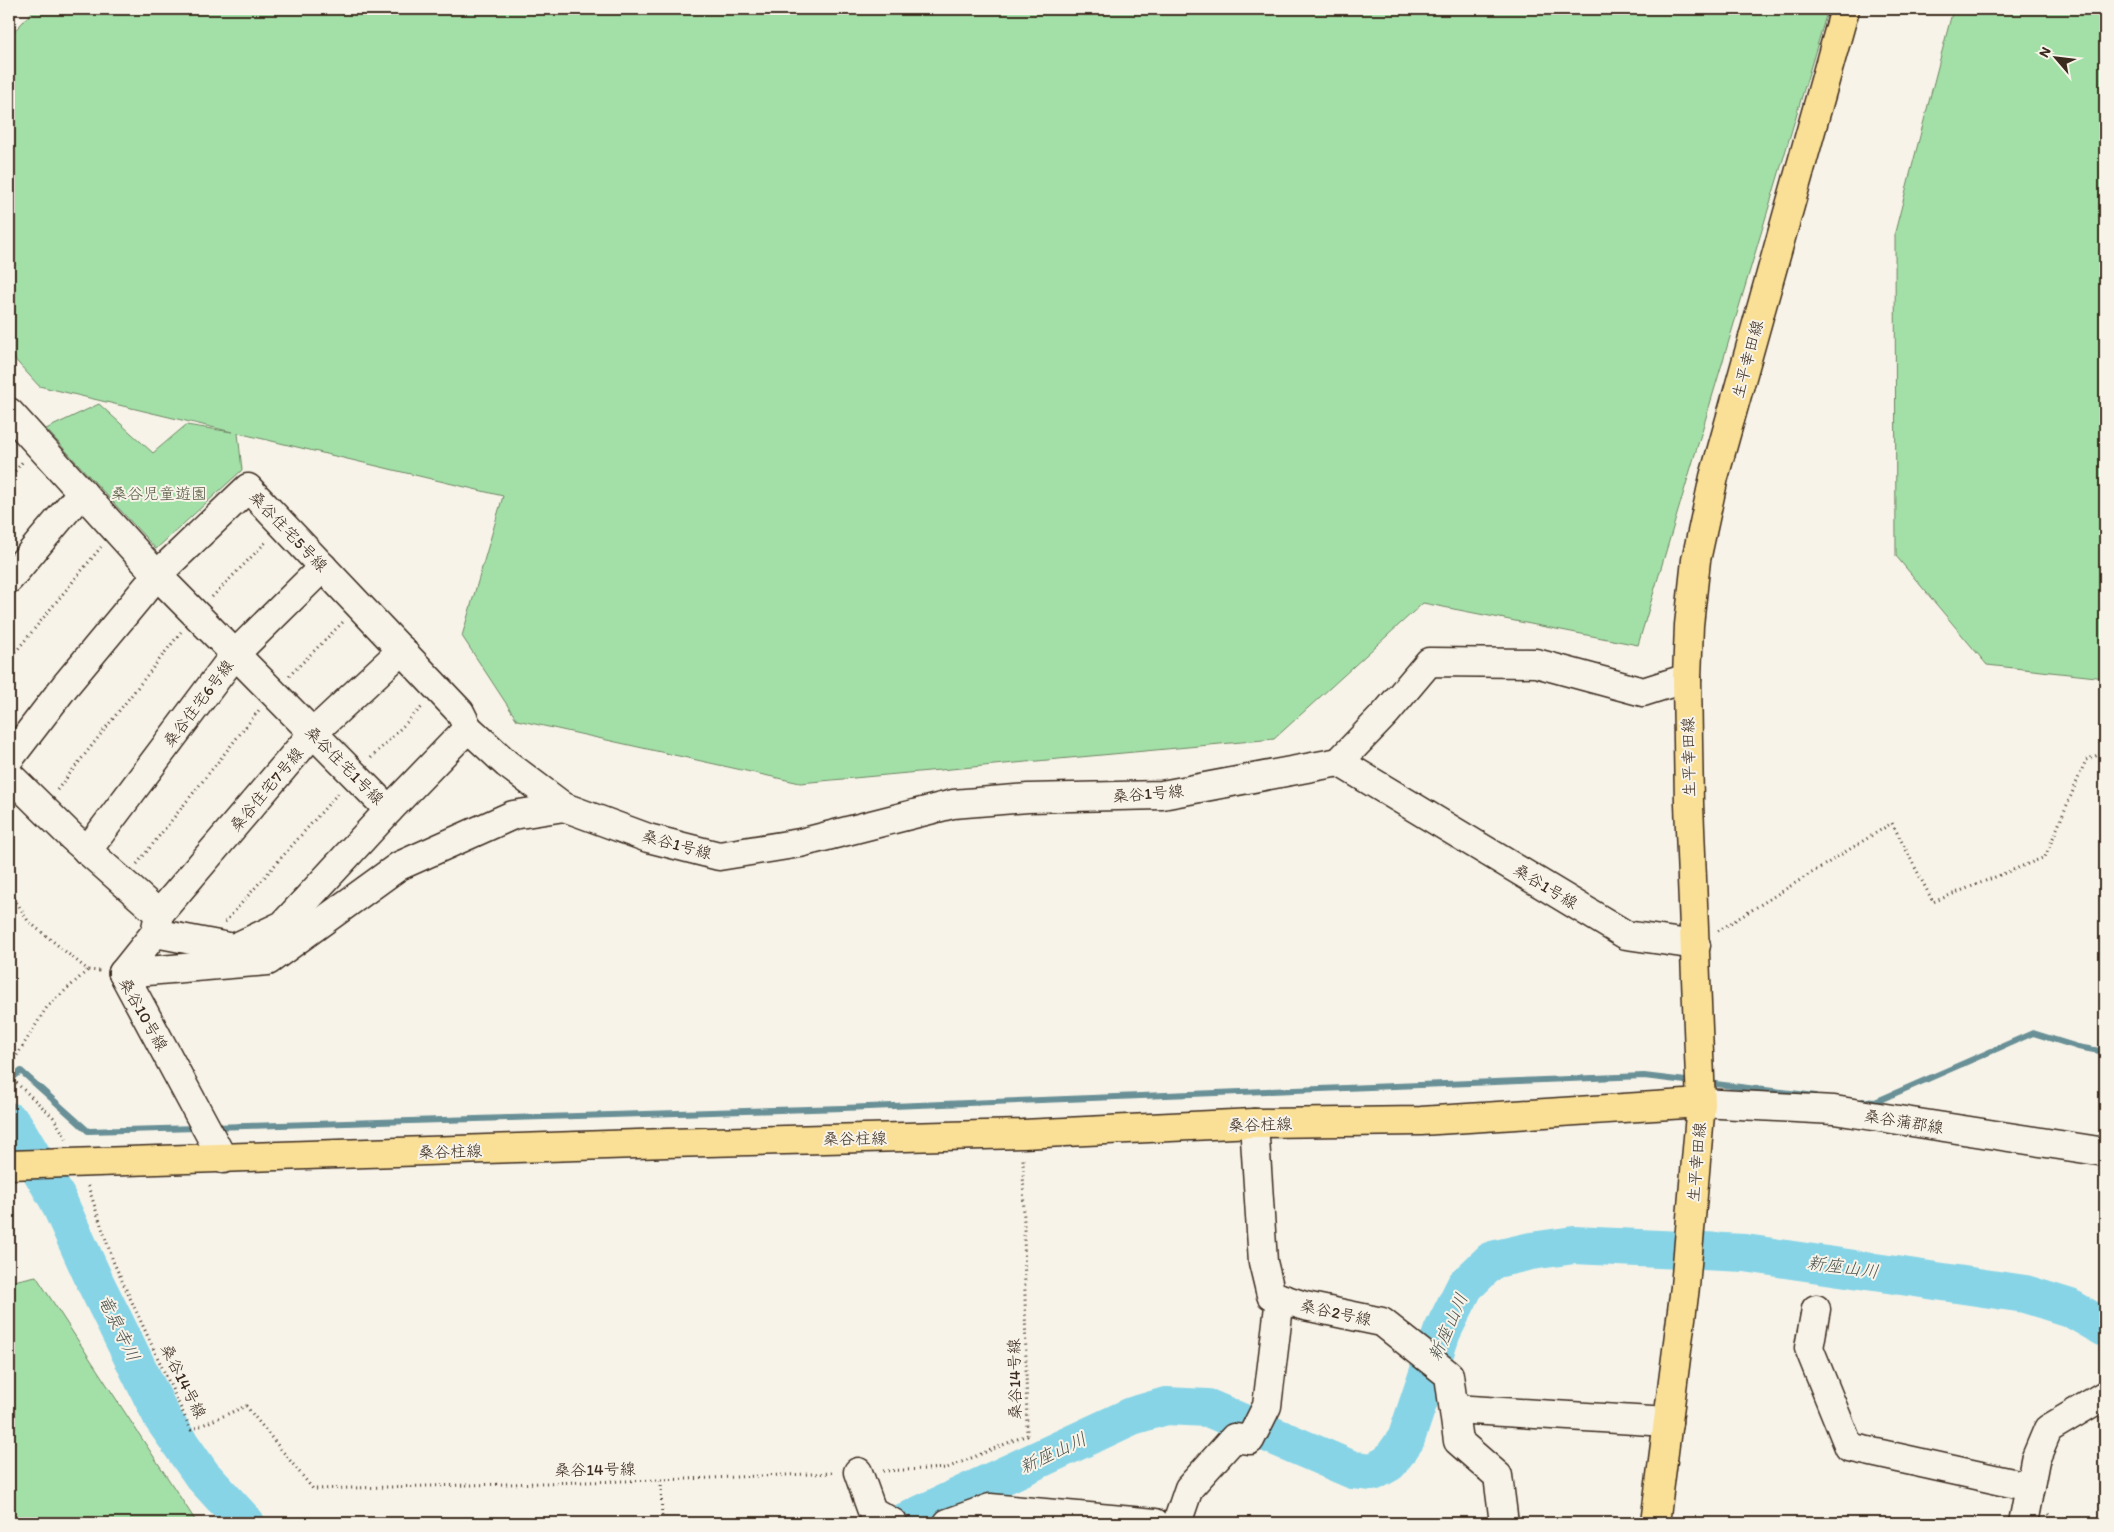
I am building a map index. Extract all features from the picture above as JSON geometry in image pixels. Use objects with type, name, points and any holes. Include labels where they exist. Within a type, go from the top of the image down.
[{"type":"main road","name":"生平幸田線","points":[[1655,1523],[1685,1287],[1701,1103],[1689,804],[1687,678],[1689,625],[1696,560],[1714,477],[1845,9]]},
{"type":"main road","name":"桑谷柱線","points":[[9,1165],[667,1143],[1023,1134],[1254,1123],[1421,1121],[1701,1103]]},
{"type":"street","name":"桑谷住宅1号線","points":[[9,412],[157,575],[388,810],[283,925],[234,948],[206,943],[157,924],[123,883],[9,776]]},
{"type":"street","name":"桑谷住宅5号線","points":[[9,759],[65,686],[157,575],[248,488],[439,689],[460,712],[468,728],[507,764],[564,808]]},
{"type":"street","points":[[9,579],[82,492]]},
{"type":"street","name":"桑谷住宅6号線","points":[[87,851],[235,654],[323,566]]},
{"type":"street","name":"桑谷住宅7号線","points":[[122,972],[157,924],[313,733],[402,650]]},
{"type":"street","points":[[1339,762],[1386,713],[1429,662],[1536,663],[1643,692],[1687,678]]},
{"type":"street","points":[[388,810],[468,728]]},
{"type":"street","name":"桑谷1号線","points":[[564,808],[648,838],[719,856],[800,843],[953,804],[1028,798],[1162,796],[1339,762],[1626,935],[1696,944]]},
{"type":"street","points":[[122,972],[268,961],[399,866],[513,815],[564,808]]},
{"type":"street","name":"桑谷10号線","points":[[122,972],[223,1159]]},
{"type":"street","name":"桑谷蒲郡線","points":[[1701,1103],[1834,1110],[2105,1152]]},
{"type":"street","name":"桑谷2号線","points":[[1254,1123],[1263,1262],[1271,1296],[1305,1306],[1382,1322],[1449,1375],[1458,1441],[1498,1476],[1504,1523]]},
{"type":"street","points":[[1177,1523],[1188,1488],[1234,1438],[1250,1440],[1267,1406],[1280,1298]]},
{"type":"street","points":[[1816,1309],[1809,1348],[1849,1447],[2030,1487]]},
{"type":"street","points":[[2023,1523],[2035,1460],[2048,1429],[2105,1395]]},
{"type":"street","points":[[1454,1408],[1668,1422]]},
{"type":"street","points":[[858,1472],[872,1511],[893,1523]]},
{"type":"street","points":[[948,1523],[990,1508],[1156,1523]]},
{"type":"path","points":[[43,809],[196,614],[283,524]]},
{"type":"path","points":[[9,660],[115,529]]},
{"type":"path","points":[[123,883],[273,692],[360,606]]},
{"type":"path","points":[[206,943],[355,775],[439,689]]},
{"type":"path","points":[[1696,944],[1892,823],[1933,902],[2044,857],[2086,760],[2105,752]]},
{"type":"path","points":[[9,889],[28,921],[88,970],[47,1007],[9,1068]]},
{"type":"path","name":"桑谷10号線","points":[[88,970],[122,972]]},
{"type":"path","points":[[9,1076],[53,1117],[80,1162]]},
{"type":"path","name":"桑谷14号線","points":[[80,1162],[114,1261],[192,1430],[246,1406],[313,1489],[660,1480],[946,1468],[1027,1435],[1023,1134]]},
{"type":"path","points":[[660,1480],[662,1523]]},
{"type":"green space","name":"桑谷児童遊園","points":[[35,9],[1828,9],[1638,645],[1423,603],[1274,739],[800,783],[517,720],[462,636],[503,496],[238,433],[242,470],[156,549],[46,429],[99,404],[153,453],[186,425],[232,432],[39,386],[9,353],[9,37]]},
{"type":"green space","points":[[1956,9],[2105,9],[2105,678],[1987,665],[1896,556],[1895,232],[1952,13]]},
{"type":"green space","points":[[36,1276],[197,1523],[9,1523],[9,1282]]},
{"type":"waterway","points":[[1863,1101],[1875,1102],[2033,1033],[2078,1047],[2105,1052]]},
{"type":"waterway","points":[[9,1081],[21,1071],[88,1131],[198,1128]]},
{"type":"waterway","points":[[213,1127],[843,1108],[1644,1076],[1694,1082]]},
{"type":"waterway","points":[[1707,1083],[1816,1096]]},
{"type":"waterway","name":"竜泉寺川","points":[[9,1121],[14,1125],[57,1198],[96,1284],[163,1419],[202,1475],[246,1523]]},
{"type":"waterway","name":"新座山川","points":[[902,1523],[1132,1416],[1166,1406],[1208,1408],[1353,1470],[1373,1472],[1389,1463],[1406,1439],[1442,1332],[1465,1286],[1492,1260],[1531,1251],[1574,1245],[1745,1253],[2025,1294],[2070,1308],[2105,1328]]}]
